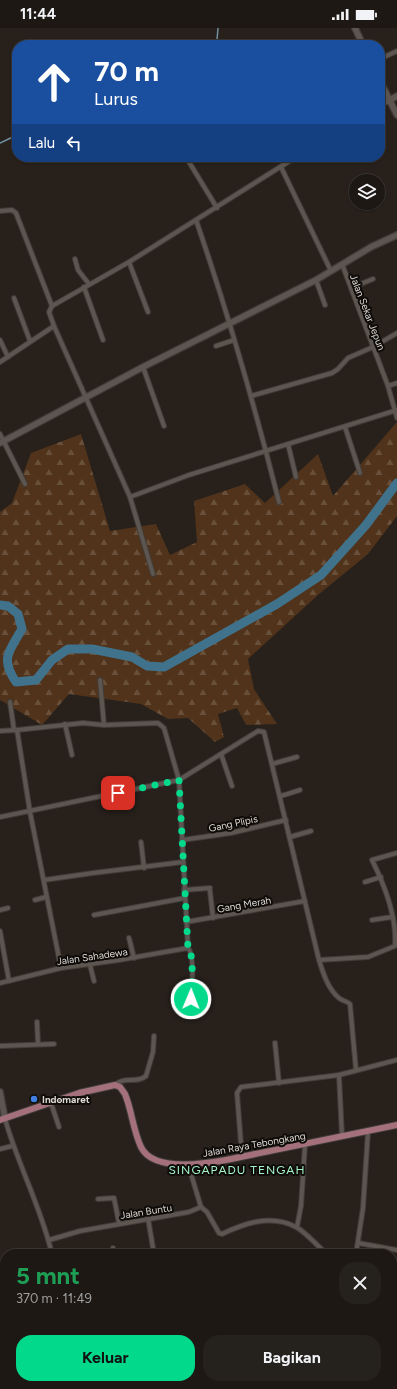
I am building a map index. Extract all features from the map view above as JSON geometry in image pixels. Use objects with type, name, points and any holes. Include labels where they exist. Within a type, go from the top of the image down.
[{"type":"main road","points":[[355,28],[361,40]]},
{"type":"main road","points":[[385,90],[397,115]]},
{"type":"main road","points":[[390,100],[397,96]]},
{"type":"main road","points":[[2,442],[229,323],[316,280],[371,247],[397,235]]},
{"type":"main road","points":[[0,1092],[2,1120],[79,1093],[115,1085]]},
{"type":"main road","name":"Jalan Raya Tebongkang","points":[[115,1085],[120,1087],[125,1094],[140,1144],[147,1155],[160,1162],[204,1164],[305,1145],[397,1125]]},
{"type":"street","points":[[385,57],[397,52]]},
{"type":"street","points":[[385,103],[390,100]]},
{"type":"street","points":[[189,162],[217,208]]},
{"type":"street","points":[[154,574],[130,496],[49,312],[52,306],[129,262],[217,208],[288,162]]},
{"type":"street","points":[[281,167],[331,271]]},
{"type":"street","points":[[0,212],[9,210],[15,211],[52,306]]},
{"type":"street","points":[[196,220],[251,396],[279,502]]},
{"type":"street","points":[[75,259],[78,270],[89,284]]},
{"type":"street","points":[[129,262],[148,312]]},
{"type":"street","name":"Jalan Sekar Jepun","points":[[342,264],[388,386],[396,410],[397,418]]},
{"type":"street","points":[[351,288],[373,279]]},
{"type":"street","points":[[316,280],[325,305]]},
{"type":"street","points":[[84,287],[103,340]]},
{"type":"street","points":[[14,298],[30,341]]},
{"type":"street","points":[[0,362],[54,326]]},
{"type":"street","points":[[251,396],[332,373],[348,358],[373,347],[397,333]]},
{"type":"street","points":[[0,340],[8,357]]},
{"type":"street","points":[[216,346],[234,340]]},
{"type":"street","points":[[144,367],[164,426]]},
{"type":"street","points":[[388,386],[397,383]]},
{"type":"street","points":[[130,496],[396,410]]},
{"type":"street","points":[[345,427],[360,473]]},
{"type":"street","points":[[0,434],[2,442],[25,484]]},
{"type":"street","points":[[288,444],[296,477]]},
{"type":"street","points":[[100,680],[104,725]]},
{"type":"street","points":[[10,702],[46,897],[61,968]]},
{"type":"street","points":[[0,731],[64,724],[104,725],[158,723],[164,728],[179,780],[186,922],[188,948],[191,951],[192,957],[191,999]]},
{"type":"street","points":[[64,724],[72,755]]},
{"type":"street","points":[[0,817],[179,780],[258,731],[262,731],[266,736],[319,960],[327,982],[334,993],[340,999],[350,1004],[356,1070]]},
{"type":"street","points":[[221,754],[232,786]]},
{"type":"street","points":[[272,764],[297,757]]},
{"type":"street","points":[[280,796],[300,790]]},
{"type":"street","name":"Gang Plipis","points":[[182,840],[231,833],[286,820]]},
{"type":"street","points":[[290,837],[311,831]]},
{"type":"street","points":[[141,842],[144,868]]},
{"type":"street","points":[[319,960],[368,957],[392,948],[396,944],[392,917],[381,877],[373,858],[397,853]]},
{"type":"street","points":[[44,880],[184,862]]},
{"type":"street","points":[[365,882],[381,877]]},
{"type":"street","points":[[184,890],[210,890],[213,918]]},
{"type":"street","points":[[35,900],[46,897]]},
{"type":"street","points":[[94,915],[185,898]]},
{"type":"street","name":"Gang Merah","points":[[186,922],[305,901]]},
{"type":"street","points":[[0,910],[8,908]]},
{"type":"street","points":[[372,920],[392,917]]},
{"type":"street","points":[[0,931],[9,981]]},
{"type":"street","points":[[129,938],[134,958]]},
{"type":"street","name":"Jalan Sahadewa","points":[[0,983],[61,968],[90,965],[188,948]]},
{"type":"street","points":[[90,965],[94,981]]},
{"type":"street","points":[[37,1022],[38,1044]]},
{"type":"street","points":[[115,1085],[120,1081],[136,1080],[146,1076],[154,1052],[154,1036]]},
{"type":"street","points":[[275,1043],[279,1083]]},
{"type":"street","points":[[0,1046],[54,1044]]},
{"type":"street","points":[[242,1157],[238,1088],[339,1075],[397,1060]]},
{"type":"street","points":[[339,1075],[342,1136]]},
{"type":"street","points":[[50,1103],[59,1127]]},
{"type":"street","points":[[2,1120],[32,1191],[51,1249]]},
{"type":"street","points":[[357,1249],[363,1208],[368,1132]]},
{"type":"street","points":[[297,1227],[301,1206],[305,1145]]},
{"type":"street","points":[[0,1149],[12,1146]]},
{"type":"street","points":[[188,1164],[201,1207],[207,1212],[219,1233],[222,1234],[233,1227],[256,1221],[271,1220],[297,1227],[321,1249]]},
{"type":"street","points":[[98,1199],[114,1198],[119,1223]]},
{"type":"street","name":"Jalan Buntu","points":[[49,1240],[119,1223],[189,1212],[201,1207]]},
{"type":"street","points":[[148,1218],[153,1249]]},
{"type":"street","points":[[358,1243],[391,1249]]},
{"type":"green space","points":[[397,422],[397,516],[368,554],[318,595],[248,659],[254,689],[277,724],[246,725],[237,708],[218,714],[224,737],[215,742],[188,718],[168,719],[141,704],[69,694],[42,725],[0,700],[0,512],[12,503],[31,453],[81,434],[110,531],[156,524],[170,555],[197,542],[194,501],[245,484],[265,503],[318,454],[333,496]]},
{"type":"waterway","points":[[217,40],[218,28]]},
{"type":"waterway","points":[[0,143],[12,137]]},
{"type":"waterway","points":[[0,605],[8,606],[18,614],[22,629],[10,649],[7,661],[8,667],[16,682],[36,680],[52,660],[68,649],[92,649],[132,657],[147,666],[164,667],[277,604],[321,575],[366,525],[397,483]]},
{"type":"place","name":"Indomaret","points":[[34,1099]]},
{"type":"district","name":"SINGAPADU TENGAH","points":[[237,1170]]},
{"type":"route","points":[[118,793],[179,780],[188,948],[191,951],[192,962],[191,999]]}]
